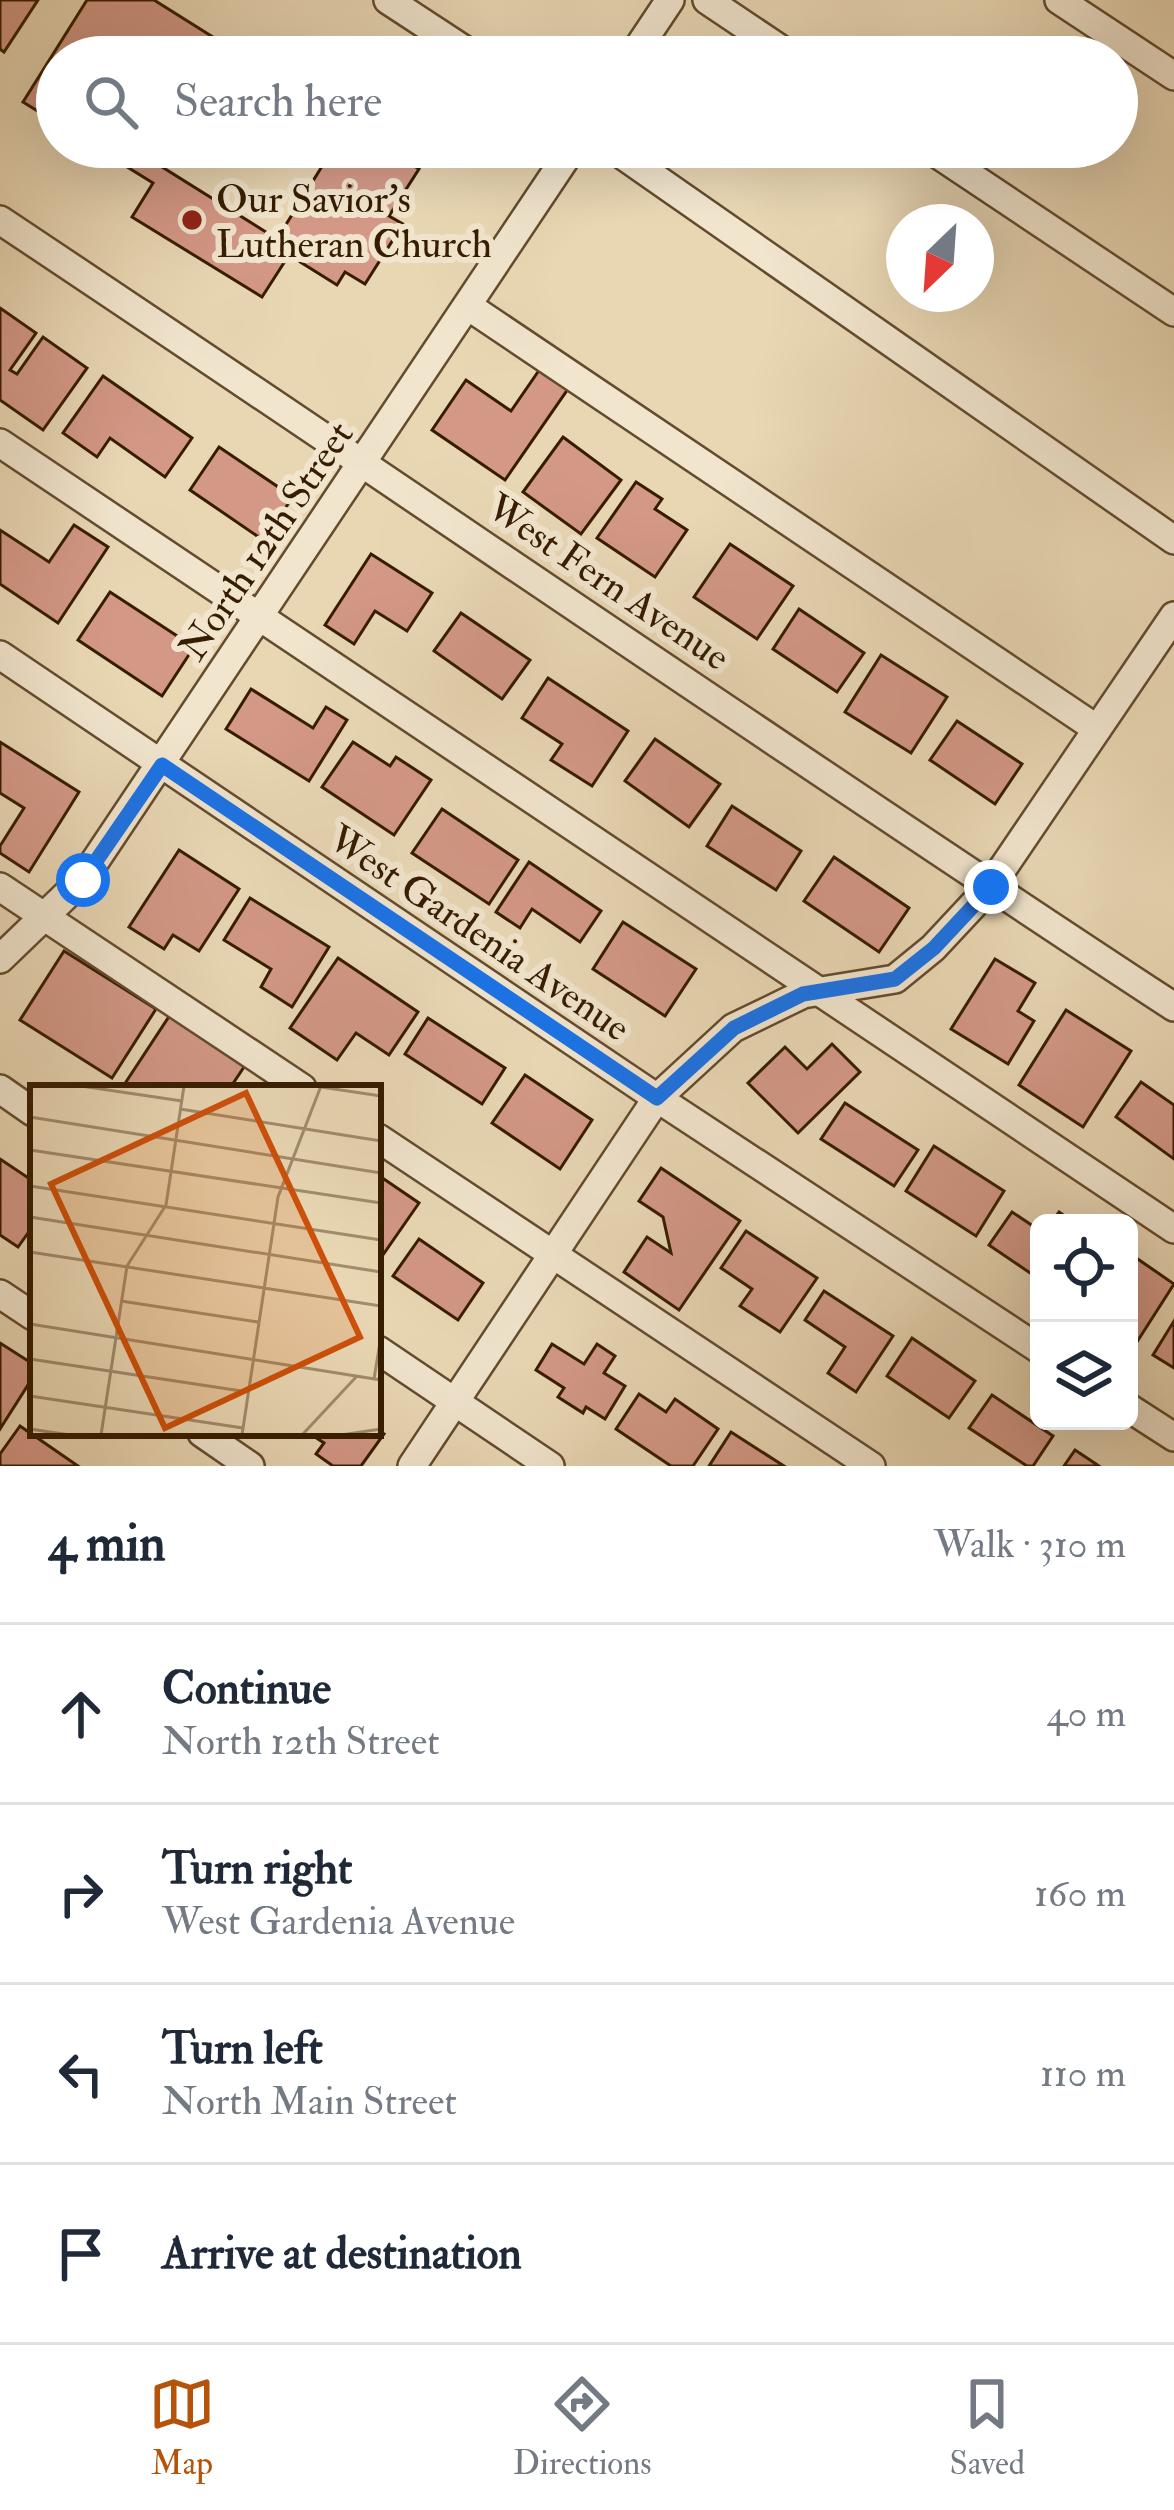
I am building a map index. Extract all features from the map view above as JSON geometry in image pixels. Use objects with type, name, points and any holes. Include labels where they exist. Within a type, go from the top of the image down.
[{"type":"street","points":[[388,0],[443,36]]},
{"type":"street","points":[[646,36],[670,0]]},
{"type":"street","points":[[707,0],[761,36]]},
{"type":"street","points":[[1059,0],[1113,36]]},
{"type":"street","points":[[1138,52],[1174,76]]},
{"type":"street","name":"North 12th Street","points":[[0,959],[83,880],[560,168]]},
{"type":"street","points":[[641,168],[1174,540]]},
{"type":"street","points":[[958,168],[1174,312]]},
{"type":"street","name":"West Fern Avenue","points":[[0,220],[1174,1007]]},
{"type":"street","points":[[468,306],[1097,729]]},
{"type":"street","points":[[0,442],[1174,1229]]},
{"type":"street","points":[[412,1466],[657,1098],[734,1028],[803,994],[895,979],[934,948],[991,887],[1174,616]]},
{"type":"street","name":"West Gardenia Avenue","points":[[0,655],[1030,1343]]},
{"type":"street","points":[[0,887],[298,1085]]},
{"type":"street","points":[[0,1089],[30,1110]]},
{"type":"street","points":[[381,1140],[872,1466]]},
{"type":"street","points":[[0,1294],[30,1314]]},
{"type":"street","points":[[381,1352],[550,1466]]},
{"type":"street","points":[[1138,1414],[1174,1437]]},
{"type":"street","points":[[206,1436],[250,1466]]},
{"type":"building","points":[[0,0],[38,0],[4,52],[0,49]]},
{"type":"building","points":[[87,0],[154,0],[211,36],[64,36]]},
{"type":"building","points":[[36,81],[36,110],[23,102]]},
{"type":"building","name":"Our Savior's Lutheran Church","points":[[129,168],[164,168],[277,239],[321,168],[419,169],[389,216],[403,224],[365,284],[345,272],[337,285],[289,255],[262,297],[132,217],[153,183]]},
{"type":"building","points":[[0,308],[36,333],[10,370],[17,374],[43,337],[87,368],[43,430],[0,400]]},
{"type":"building","points":[[542,366],[570,386],[505,480],[432,430],[466,380],[511,411]]},
{"type":"building","points":[[103,376],[192,438],[165,477],[110,438],[97,457],[63,433]]},
{"type":"building","points":[[563,437],[621,480],[581,534],[523,492]]},
{"type":"building","points":[[219,447],[293,497],[263,540],[190,490]]},
{"type":"building","points":[[636,482],[662,499],[655,509],[687,530],[655,577],[597,538]]},
{"type":"building","points":[[74,525],[108,547],[58,623],[0,584],[0,530],[49,562]]},
{"type":"building","points":[[730,544],[793,586],[757,639],[694,597]]},
{"type":"building","points":[[371,554],[432,593],[407,631],[375,611],[354,644],[325,625]]},
{"type":"building","points":[[110,592],[194,647],[162,696],[78,640]]},
{"type":"building","points":[[799,609],[864,653],[837,692],[773,649]]},
{"type":"building","points":[[461,613],[530,660],[502,699],[434,651]]},
{"type":"building","points":[[881,655],[947,697],[911,753],[845,712]]},
{"type":"building","points":[[548,678],[628,731],[592,786],[551,760],[562,744],[522,718]]},
{"type":"building","points":[[251,689],[313,728],[326,707],[347,720],[309,781],[226,729]]},
{"type":"building","points":[[957,721],[1022,764],[995,804],[930,760]]},
{"type":"building","points":[[655,739],[720,784],[689,827],[625,781]]},
{"type":"building","points":[[0,742],[79,792],[29,872],[0,853],[24,808],[0,793]]},
{"type":"building","points":[[353,742],[390,766],[396,757],[431,780],[394,835],[322,787]]},
{"type":"building","points":[[732,806],[801,851],[776,890],[707,846]]},
{"type":"building","points":[[442,809],[518,860],[489,904],[412,853]]},
{"type":"building","points":[[179,850],[239,889],[199,951],[173,935],[164,949],[129,927]]},
{"type":"building","points":[[834,857],[909,908],[879,952],[804,901]]},
{"type":"building","points":[[529,862],[601,911],[580,942],[532,909],[520,928],[496,912]]},
{"type":"building","points":[[250,898],[329,947],[292,1007],[261,987],[271,969],[224,940]]},
{"type":"building","points":[[623,922],[696,969],[665,1016],[593,969]]},
{"type":"building","points":[[64,951],[156,1009],[112,1078],[20,1020]]},
{"type":"building","points":[[338,958],[418,1012],[389,1055],[356,1033],[337,1060],[290,1028]]},
{"type":"building","points":[[995,959],[1035,983],[1018,1011],[1034,1021],[1008,1064],[951,1029]]},
{"type":"building","points":[[1066,1010],[1131,1051],[1083,1127],[1019,1085]]},
{"type":"building","points":[[170,1015],[246,1064],[232,1085],[124,1085]]},
{"type":"building","points":[[428,1018],[505,1068],[482,1104],[405,1054]]},
{"type":"building","points":[[832,1044],[860,1072],[798,1133],[748,1083],[785,1047],[807,1069]]},
{"type":"building","points":[[525,1075],[592,1120],[560,1169],[492,1123]]},
{"type":"building","points":[[1141,1082],[1174,1105],[1174,1159],[1116,1117]]},
{"type":"building","points":[[845,1103],[918,1150],[894,1186],[821,1139]]},
{"type":"building","points":[[934,1146],[1004,1191],[976,1236],[906,1191]]},
{"type":"building","points":[[0,1159],[30,1179],[30,1230],[18,1247],[0,1235]]},
{"type":"building","points":[[661,1168],[740,1221],[679,1310],[624,1272],[647,1237],[671,1253],[663,1217],[639,1201]]},
{"type":"building","points":[[381,1177],[419,1203],[381,1258]]},
{"type":"building","points":[[1012,1212],[1030,1224],[1030,1273],[989,1245]]},
{"type":"building","points":[[746,1231],[817,1278],[780,1332],[740,1306],[752,1289],[721,1268]]},
{"type":"building","points":[[419,1239],[483,1283],[458,1320],[393,1276]]},
{"type":"building","points":[[1138,1259],[1174,1284],[1138,1340]]},
{"type":"building","points":[[824,1291],[893,1336],[856,1392],[828,1373],[845,1347],[805,1320]]},
{"type":"building","points":[[1174,1321],[1174,1368],[1153,1355]]},
{"type":"building","points":[[912,1338],[975,1381],[949,1418],[887,1376]]},
{"type":"building","points":[[0,1343],[30,1362],[30,1382],[0,1429]]},
{"type":"building","points":[[552,1344],[584,1364],[597,1344],[615,1356],[604,1373],[625,1386],[605,1419],[586,1407],[583,1413],[558,1397],[564,1388],[536,1370]]},
{"type":"building","points":[[639,1394],[666,1412],[675,1399],[718,1429],[693,1466],[671,1466],[616,1429]]},
{"type":"building","points":[[992,1395],[1030,1421],[1030,1430],[1053,1436],[1033,1466],[1027,1466],[969,1428]]},
{"type":"building","points":[[20,1426],[78,1466],[0,1466],[0,1454]]},
{"type":"building","points":[[731,1432],[784,1466],[709,1466]]},
{"type":"building","points":[[384,1434],[361,1466],[333,1466],[316,1454],[324,1443],[314,1436]]},
{"type":"building","points":[[1075,1450],[1099,1466],[1064,1466]]},
{"type":"place","name":"Our Savior's Lutheran Church","points":[[192,220]]},
{"type":"route","points":[[83,880],[162,765],[657,1098],[734,1028],[803,994],[895,979],[934,948],[991,887]]}]
